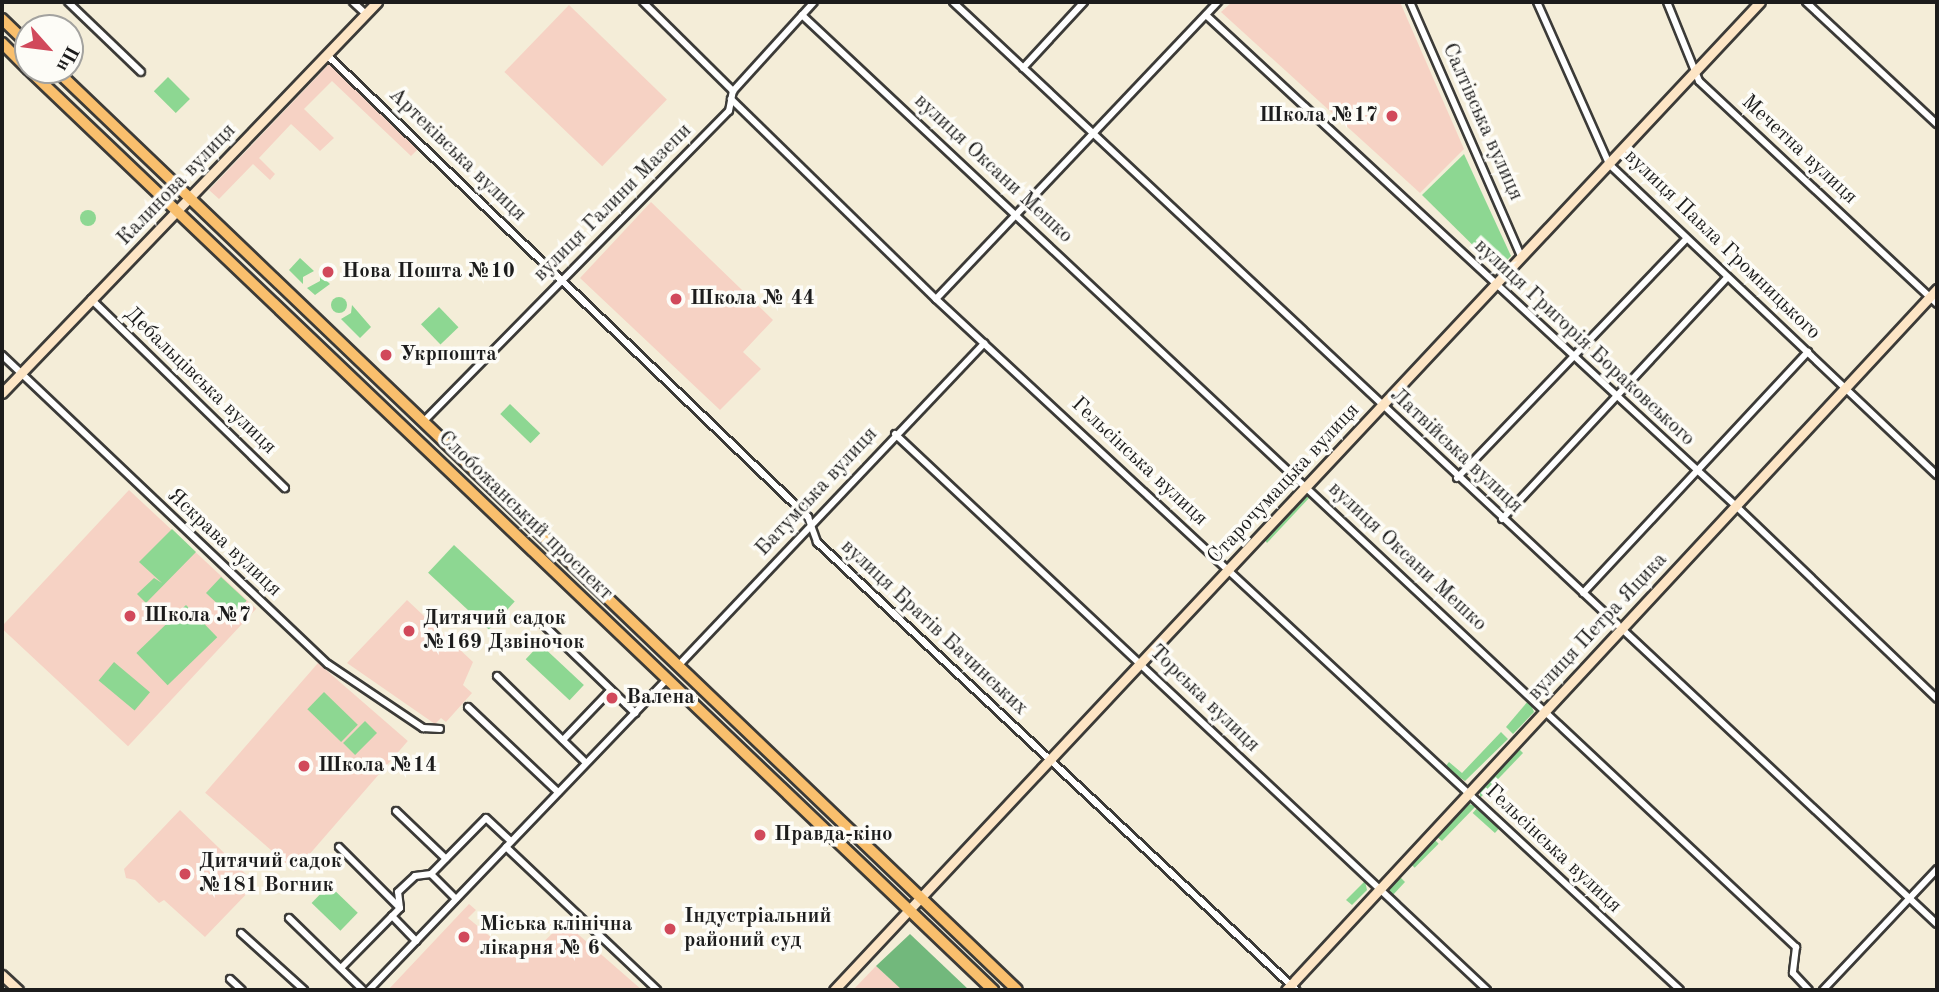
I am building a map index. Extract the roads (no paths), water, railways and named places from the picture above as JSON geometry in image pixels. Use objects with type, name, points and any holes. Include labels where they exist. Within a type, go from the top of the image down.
[{"type":"main road","name":"Слобожанський проспект","points":[[45,84],[993,990]]},
{"type":"main road","name":"Слобожанський проспект","points":[[71,84],[1017,990]]},
{"type":"street","points":[[68,2],[141,72]]},
{"type":"street","points":[[353,2],[366,14]]},
{"type":"street","name":"Калинова вулиця","points":[[2,393],[377,2]]},
{"type":"street","name":"Гельсінська вулиця","points":[[643,2],[936,299],[1230,569],[1680,990]]},
{"type":"street","name":"вулиця Галини Мазепи","points":[[424,421],[729,111],[732,95],[814,2]]},
{"type":"street","name":"Латвійська вулиця","points":[[953,2],[1457,478],[1937,924]]},
{"type":"street","points":[[1023,68],[1084,2]]},
{"type":"street","points":[[936,299],[1218,2]]},
{"type":"street","name":"Салтівська вулиця","points":[[1410,2],[1521,256]]},
{"type":"street","name":"вулиця Павла Громницького","points":[[1537,2],[1609,164],[1937,475]]},
{"type":"street","name":"Мечетна вулиця","points":[[1667,2],[1695,62],[1695,72],[1933,300]]},
{"type":"street","name":"Старочумацька вулиця","points":[[834,990],[1052,761],[1760,2]]},
{"type":"street","points":[[1806,2],[1937,124]]},
{"type":"street","name":"вулиця Оксани Мешко","points":[[802,15],[1796,947],[1793,973],[1810,990]]},
{"type":"street","name":"вулиця Григорія Бораковського","points":[[1206,15],[1735,505],[1937,699]]},
{"type":"street","name":"Артеківська вулиця","points":[[327,55],[564,280]]},
{"type":"street","points":[[1457,478],[1575,359],[1686,239]]},
{"type":"street","points":[[1502,519],[1727,278]]},
{"type":"street","name":"вулиця Братів Бачинських","points":[[564,280],[808,517],[817,541],[1291,989]]},
{"type":"street","name":"вулиця Петра Яцика","points":[[1291,989],[1378,889],[1844,388],[1933,300],[1937,289]]},
{"type":"street","name":"Дебальцівська вулиця","points":[[91,299],[285,488]]},
{"type":"street","name":"Батумська вулиця","points":[[678,666],[984,343]]},
{"type":"street","points":[[1583,593],[1694,469],[1808,352]]},
{"type":"street","name":"Яскрава вулиця","points":[[2,355],[328,664],[424,728],[440,730]]},
{"type":"street","name":"Торська вулиця","points":[[895,434],[1487,990]]},
{"type":"street","points":[[544,625],[635,713]]},
{"type":"street","points":[[497,676],[586,763]]},
{"type":"street","points":[[369,990],[667,679]]},
{"type":"street","points":[[563,740],[611,690]]},
{"type":"street","points":[[468,707],[558,792]]},
{"type":"street","points":[[396,811],[446,859]]},
{"type":"street","points":[[400,908],[398,892],[415,876],[431,874],[486,817],[509,844],[657,990]]},
{"type":"street","points":[[338,847],[400,908]]},
{"type":"street","points":[[1823,990],[1937,869]]},
{"type":"street","points":[[431,874],[456,899]]},
{"type":"street","points":[[341,968],[400,908]]},
{"type":"street","points":[[392,916],[416,941]]},
{"type":"street","points":[[289,918],[363,990]]},
{"type":"street","points":[[241,933],[304,990]]},
{"type":"street","points":[[2,975],[18,990]]},
{"type":"street","points":[[230,979],[242,990]]},
{"type":"place","name":"Школа №17","points":[[1392,116]]},
{"type":"place","name":"Нова Пошта №10","points":[[328,272]]},
{"type":"place","name":"Школа № 44","points":[[676,299]]},
{"type":"place","name":"Укрпошта","points":[[386,355]]},
{"type":"place","name":"Школа №7","points":[[130,616]]},
{"type":"place","name":"Дитячий садок №169 Дзвіночок","points":[[409,631]]},
{"type":"place","name":"Валена","points":[[612,698]]},
{"type":"place","name":"Школа №14","points":[[304,766]]},
{"type":"place","name":"Правда-кіно","points":[[760,835]]},
{"type":"place","name":"Дитячий садок №181 Вогник","points":[[185,874]]},
{"type":"place","name":"Індустріальний районий суд","points":[[670,929]]},
{"type":"place","name":"Міська клінічна лікарня № 6","points":[[464,937]]}]
